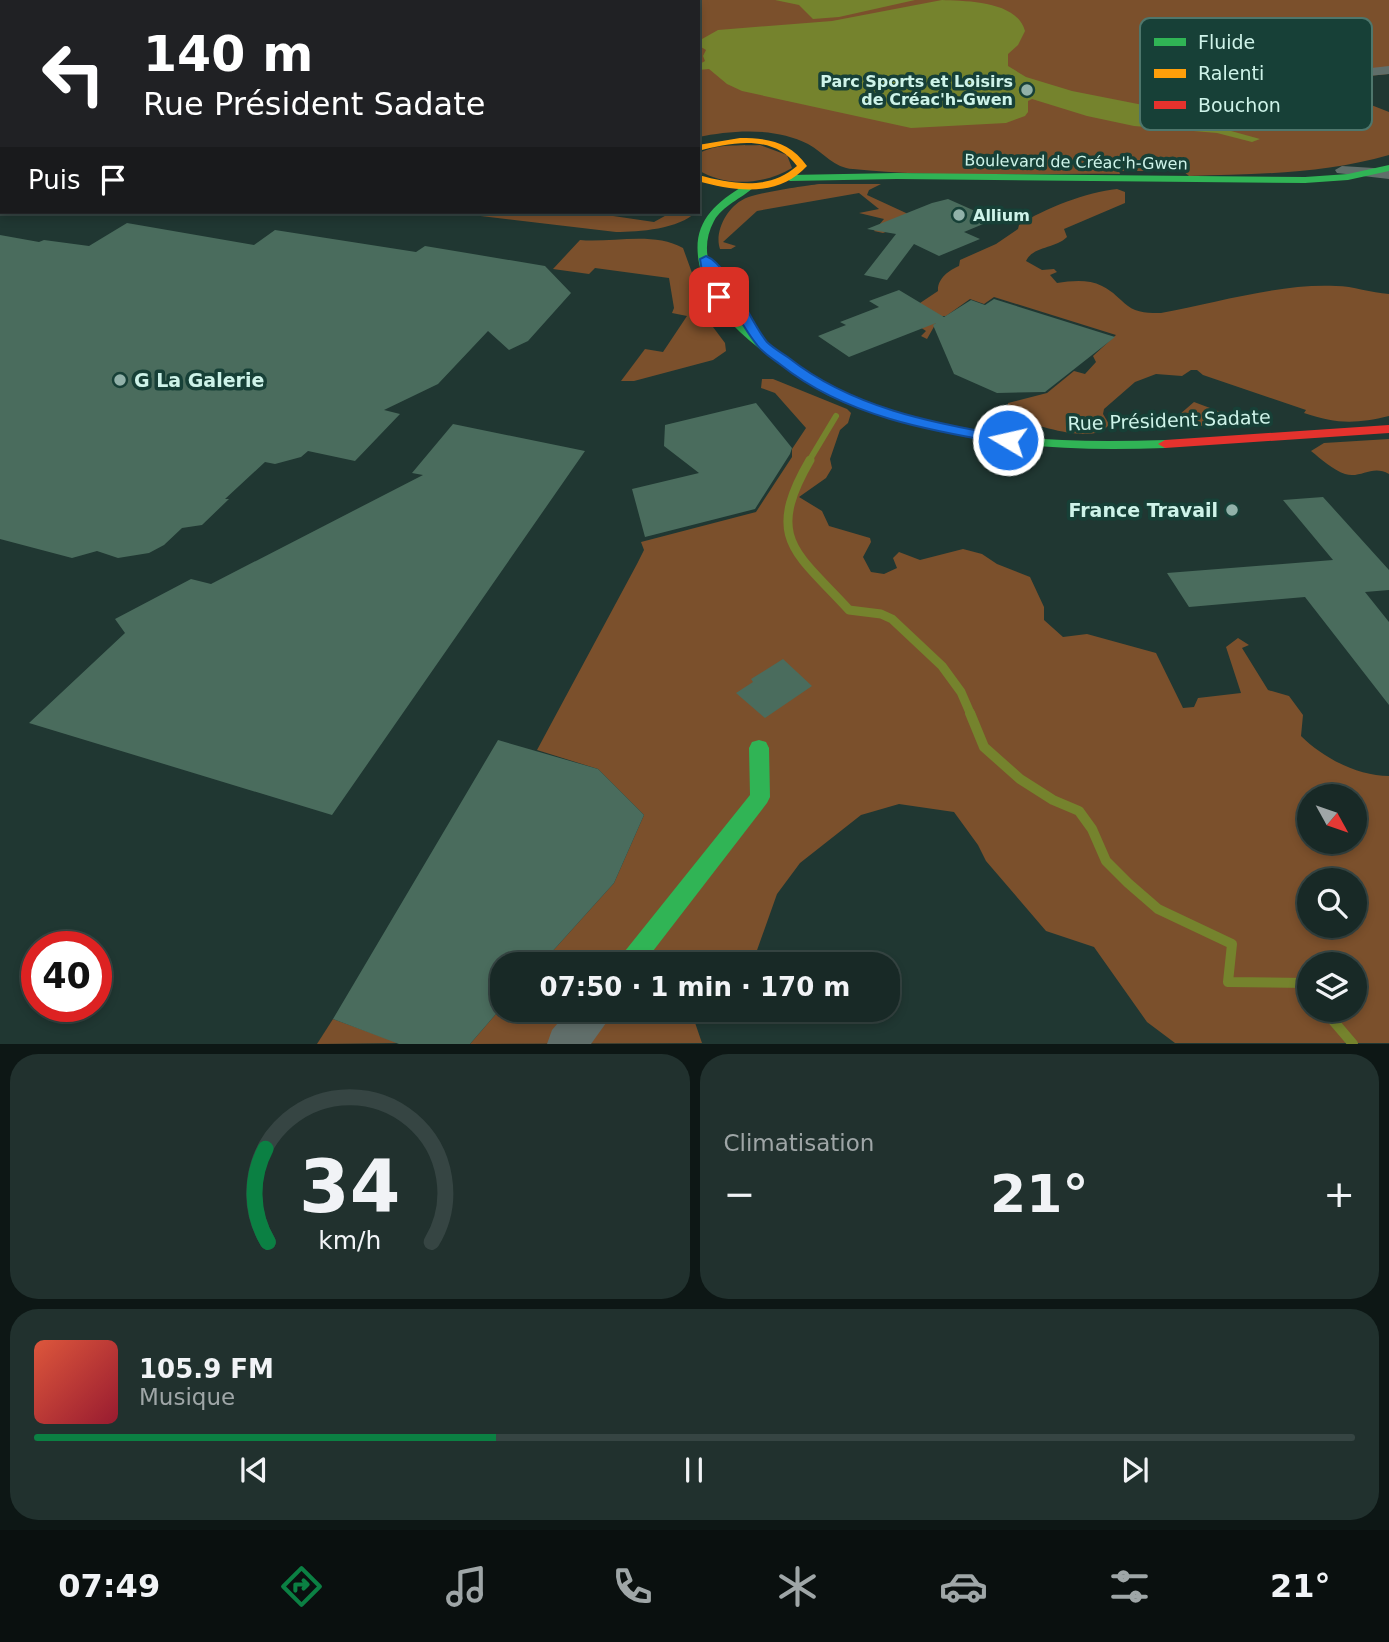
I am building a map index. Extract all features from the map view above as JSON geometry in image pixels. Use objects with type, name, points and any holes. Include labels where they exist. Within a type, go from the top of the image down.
[{"type":"street","name":"Boulevard de Créac'h-Gwen","points":[[700,147],[730,141],[762,142],[783,147],[801,160],[843,171],[900,176]]},
{"type":"street","points":[[790,178],[799,172],[801,160]]},
{"type":"street","name":"Boulevard de Créac'h-Gwen","points":[[1252,180],[1342,170],[1383,169]]},
{"type":"street","name":"Boulevard de Créac'h-Gwen","points":[[749,187],[790,178],[900,176],[1024,180],[1319,179],[1383,169]]},
{"type":"street","points":[[700,179],[749,187]]},
{"type":"street","points":[[700,179],[716,207],[749,187]]},
{"type":"street","name":"Rue Président Sadate","points":[[716,207],[705,233],[703,248],[709,278],[723,304],[739,324],[803,376],[849,399],[925,425],[997,439],[1055,445],[1124,446],[1389,429]]},
{"type":"street","points":[[638,952],[760,797],[759,748]]},
{"type":"street","points":[[566,1044],[583,1022]]},
{"type":"shaded area","name":"Parc Sports et Loisirs de Créac'h-Gwen","points":[[700,0],[1389,0],[1389,74],[1372,76],[1372,18],[1140,18],[1140,130],[1372,130],[1372,105],[1389,112],[1389,155],[1340,166],[1189,176],[1183,171],[1119,171],[1120,174],[886,172],[846,168],[808,144],[782,135],[768,132],[700,137]]},
{"type":"shaded area","points":[[775,0],[915,0],[839,17],[813,19],[799,5]]},
{"type":"shaded area","points":[[942,0],[1002,8],[1020,21],[1025,31],[1018,45],[1008,54],[1008,66],[1026,77],[1072,91],[1140,104],[1140,127],[1087,116],[1032,99],[1028,101],[1028,112],[1025,116],[1006,123],[911,128],[742,91],[727,84],[709,69],[700,70],[700,64],[705,61],[703,56],[706,50],[701,47],[702,39],[718,30],[832,21]]},
{"type":"shaded area","points":[[1181,130],[1227,130],[1260,139],[1252,142],[1217,133]]},
{"type":"shaded area","points":[[760,145],[787,155],[792,168],[770,178],[746,182],[721,180],[700,171],[700,153],[728,146]]},
{"type":"shaded area","points":[[819,184],[881,184],[869,190],[867,195],[919,219],[883,233],[874,231],[884,219],[859,213],[879,209],[859,193],[757,211],[723,242],[736,246],[720,249],[719,235],[723,221],[732,208],[744,199],[758,194]]},
{"type":"shaded area","points":[[1117,189],[1125,192],[1125,203],[1064,229],[1067,237],[1057,244],[1039,250],[1026,261],[1042,270],[1054,269],[1057,272],[1050,275],[1057,283],[1091,282],[1110,291],[1131,308],[1148,313],[1315,286],[1342,286],[1389,294],[1389,416],[1356,421],[1326,419],[1191,370],[1182,376],[1156,374],[1135,382],[1104,409],[1103,414],[1109,424],[1102,431],[1076,434],[1007,415],[1008,403],[1047,393],[1074,371],[1085,374],[1096,362],[1093,356],[1116,335],[994,297],[984,304],[970,299],[946,316],[940,316],[927,339],[921,336],[926,331],[917,325],[920,303],[938,291],[942,279],[959,266],[960,260],[996,244],[1018,229],[1019,225],[1054,207],[1080,197]]},
{"type":"shaded area","points":[[464,214],[600,214],[654,222],[668,214],[694,214],[669,226],[616,232]]},
{"type":"shaded area","points":[[580,240],[659,240],[683,248],[700,295],[699,303],[725,343],[726,351],[713,360],[634,381],[621,381],[645,349],[663,352],[687,316],[672,313],[674,308],[669,278],[595,268],[589,274],[553,269]]},
{"type":"shaded area","points":[[762,379],[773,379],[851,413],[848,423],[840,430],[830,459],[832,468],[826,478],[799,497],[822,511],[829,526],[870,538],[871,542],[863,557],[871,572],[884,574],[897,568],[893,558],[899,552],[920,560],[963,549],[982,554],[997,564],[1030,577],[1044,607],[1044,620],[1063,637],[1087,634],[1156,653],[1183,708],[1194,707],[1198,698],[1241,693],[1226,647],[1238,638],[1249,645],[1242,648],[1268,690],[1289,696],[1303,715],[1301,736],[1320,752],[1353,769],[1389,776],[1389,1043],[1175,1043],[1147,1022],[1094,947],[1046,931],[986,861],[954,812],[899,804],[861,815],[800,863],[777,894],[756,952],[552,952],[614,883],[644,815],[598,769],[537,750],[644,550],[641,542],[756,512],[792,457],[792,449],[806,428],[775,393],[761,388]]},
{"type":"shaded area","points":[[1194,402],[1250,423],[1148,429],[1144,427],[1147,419],[1165,427]]},
{"type":"shaded area","points":[[1258,415],[1267,422],[1250,423]]},
{"type":"shaded area","points":[[1389,439],[1389,474],[1377,470],[1356,475],[1345,474],[1311,451],[1324,443]]},
{"type":"shaded area","points":[[333,1019],[399,1043],[317,1044]]},
{"type":"shaded area","points":[[490,1021],[695,1022],[702,1043],[470,1044]]},
{"type":"building","points":[[948,199],[984,215],[977,218],[988,222],[964,232],[980,239],[939,256],[914,244],[887,280],[864,275],[896,234],[867,229]]},
{"type":"building","name":"G La Galerie","points":[[127,223],[254,245],[275,230],[416,252],[425,246],[545,266],[571,293],[528,341],[509,350],[488,331],[438,384],[384,410],[400,414],[355,461],[308,451],[301,457],[275,464],[265,462],[225,499],[229,499],[202,525],[182,528],[164,545],[149,553],[118,558],[97,551],[72,558],[0,539],[0,235],[39,242],[44,240],[89,246]]},
{"type":"building","points":[[899,290],[944,317],[971,300],[985,305],[994,299],[1115,337],[1045,392],[997,393],[954,374],[933,325],[936,323],[849,357],[818,336],[846,325],[840,322],[879,307],[869,301]]},
{"type":"building","points":[[756,403],[792,448],[755,509],[645,537],[632,489],[699,473],[664,446],[665,425]]},
{"type":"building","points":[[453,424],[585,451],[332,815],[29,723],[125,633],[115,619],[191,579],[211,584],[423,475],[412,473]]},
{"type":"building","points":[[1323,497],[1389,570],[1389,590],[1365,592],[1389,622],[1389,705],[1305,597],[1189,607],[1167,573],[1333,560],[1283,500]]},
{"type":"building","points":[[783,659],[812,686],[765,718],[736,693],[753,682],[751,679]]},
{"type":"building","points":[[498,740],[598,769],[644,815],[614,883],[552,952],[490,952],[490,1021],[470,1044],[399,1044],[333,1019]]},
{"type":"waterway","points":[[809,461],[836,416]]},
{"type":"waterway","points":[[810,460],[796,487],[789,509],[788,527],[792,543],[801,558],[849,610],[881,614],[892,619],[942,666],[961,692],[971,715]]},
{"type":"waterway","points":[[970,713],[984,747],[1020,779],[1053,800],[1079,811],[1092,829],[1106,861],[1128,883],[1158,909],[1232,944],[1228,982],[1297,983]]},
{"type":"waterway","points":[[1334,1022],[1353,1044]]},
{"type":"traffic: fast","points":[[790,178],[897,176],[1305,180],[1348,177],[1389,168]]},
{"type":"traffic: fast","points":[[749,187],[726,202],[710,218],[703,239],[709,281],[723,306],[743,328],[820,385],[839,395],[897,416],[972,434],[1049,444],[1165,444]]},
{"type":"traffic: fast","points":[[638,952],[760,797],[759,748]]},
{"type":"traffic: slow","points":[[700,148],[725,142],[755,140],[783,147],[794,155],[802,166],[780,182],[753,187],[725,185],[700,179]]},
{"type":"traffic: jam","points":[[1165,444],[1389,429]]},
{"type":"place","name":"Parc Sports et Loisirs de Créac'h-Gwen","points":[[1027,90]]},
{"type":"place","name":"Allium","points":[[959,215]]},
{"type":"place","name":"G La Galerie","points":[[120,380]]},
{"type":"place","name":"France Travail","points":[[1232,510]]},
{"type":"route","points":[[719,297],[709,278],[706,259],[720,276],[762,344],[816,384],[892,415],[925,425],[1008,440]]}]
